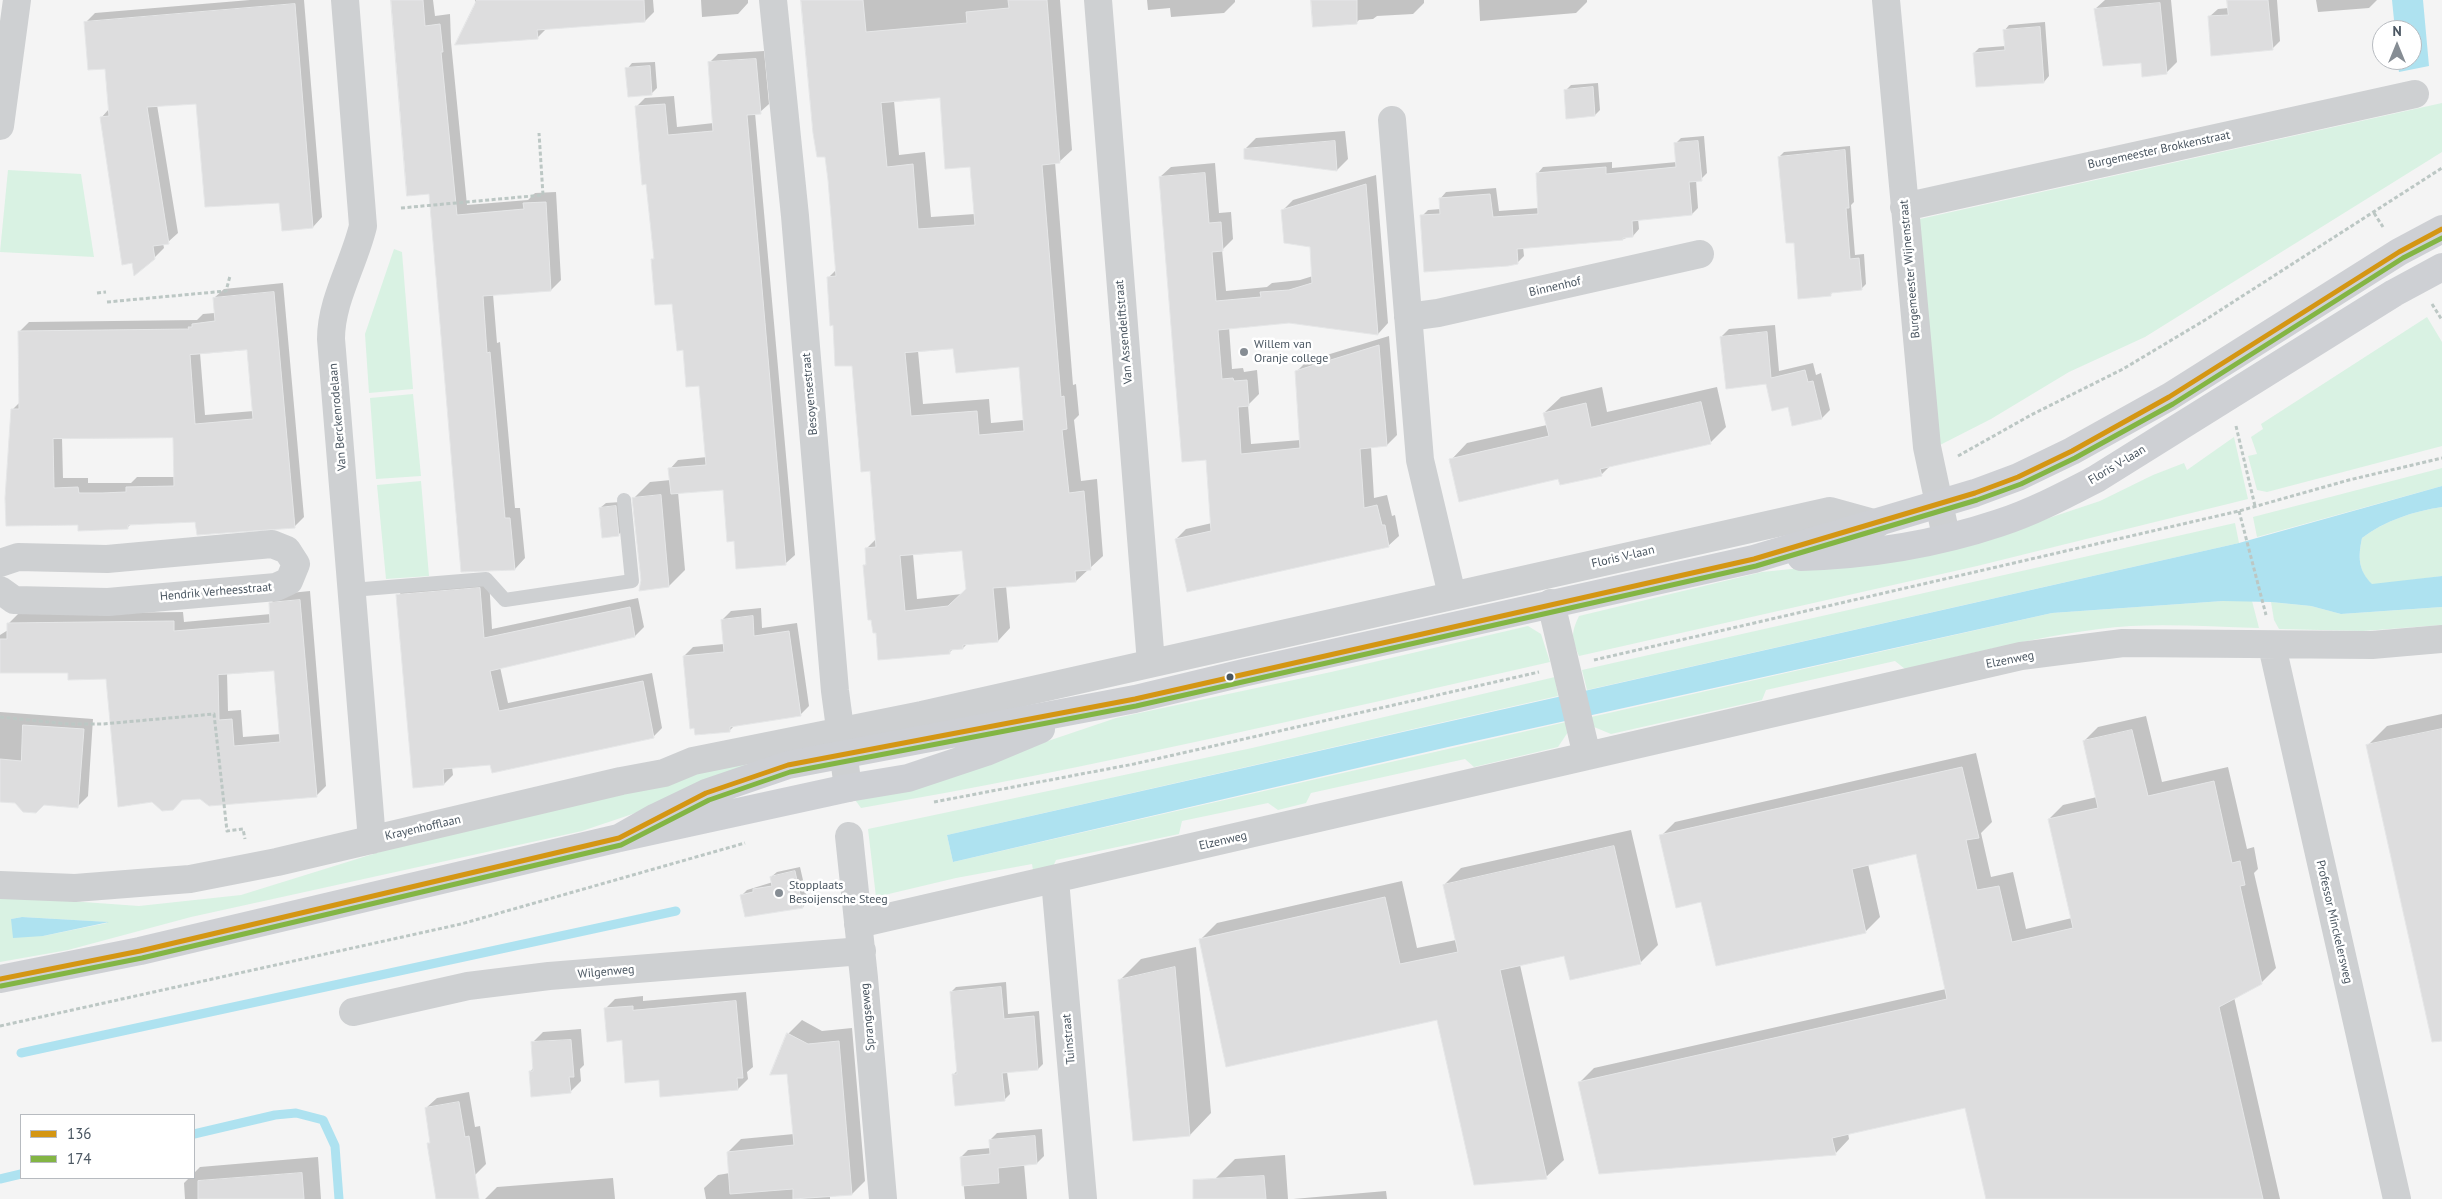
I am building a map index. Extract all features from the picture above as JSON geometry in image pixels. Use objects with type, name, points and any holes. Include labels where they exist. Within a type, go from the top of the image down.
[{"type":"street","points":[[0,126],[17,0]]},
{"type":"street","name":"Van Berckenrodelaan","points":[[345,0],[362,226],[357,249],[332,316],[331,339],[372,840]]},
{"type":"street","name":"Besoyensestraat","points":[[773,0],[795,216],[834,682],[848,788]]},
{"type":"street","name":"Van Assendelftstraat","points":[[1098,0],[1151,664]]},
{"type":"street","name":"Burgemeester Wijnenstraat","points":[[1886,0],[1904,207],[1930,466],[1946,536]]},
{"type":"street","name":"Burgemeester Brokkenstraat","points":[[1904,207],[2415,94]]},
{"type":"street","points":[[1392,120],[1420,460],[1452,595]]},
{"type":"street","name":"Floris V-laan","points":[[842,742],[1088,708],[1754,559],[1938,505],[2018,477],[2072,451],[2169,397],[2399,252],[2442,229]]},
{"type":"street","name":"Binnenhof","points":[[1408,317],[1447,311],[1700,254]]},
{"type":"street","name":"Floris V-laan","points":[[1754,559],[1868,552],[1999,523],[2050,502],[2096,479],[2394,293],[2442,267]]},
{"type":"street","name":"Floris V-laan","points":[[842,742],[922,715],[1830,511],[1877,524]]},
{"type":"street","name":"Hendrik Verheesstraat","points":[[0,563],[18,557],[107,559],[272,544],[287,550],[296,564],[289,581],[276,587],[108,602],[14,600],[0,590]]},
{"type":"street","points":[[1551,603],[1587,756]]},
{"type":"street","name":"Elzenweg","points":[[858,924],[2021,656],[2123,643],[2272,646],[2372,645],[2442,639]]},
{"type":"street","name":"Professor Minckelersweg","points":[[2272,646],[2397,1199]]},
{"type":"street","name":"Floris V-laan","points":[[848,788],[908,778],[977,755],[1088,708]]},
{"type":"street","points":[[619,838],[656,817],[738,781],[788,765],[842,742]]},
{"type":"street","name":"Krayenhofflaan","points":[[0,885],[75,888],[190,878],[372,840],[621,781],[664,773],[693,761],[842,742]]},
{"type":"street","points":[[0,979],[140,951],[619,838],[848,788]]},
{"type":"street","name":"Sprangseweg","points":[[848,836],[862,951],[883,1199]]},
{"type":"street","name":"Tuinstraat","points":[[1055,880],[1083,1199]]},
{"type":"street","name":"Wilgenweg","points":[[353,1012],[468,986],[549,976],[862,951]]},
{"type":"lane","points":[[352,590],[486,579],[505,600],[632,580],[624,500]]},
{"type":"path","points":[[401,208],[544,195],[539,134]]},
{"type":"path","points":[[1930,466],[1966,453],[2031,415],[2123,369],[2205,320],[2442,168]]},
{"type":"path","points":[[107,302],[226,291],[230,276]]},
{"type":"path","points":[[97,293],[106,292]]},
{"type":"path","points":[[2229,396],[2255,506]]},
{"type":"path","points":[[933,802],[1134,764],[1568,671],[2239,511],[2350,480],[2442,458]]},
{"type":"path","points":[[2239,511],[2267,619]]},
{"type":"path","points":[[0,717],[68,724],[104,724],[214,714],[227,831],[243,829],[252,866]]},
{"type":"path","points":[[0,1026],[461,924],[753,840]]},
{"type":"green space","points":[[2442,103],[2442,152],[2145,337],[2069,372],[1991,419],[1940,445],[1911,221]]},
{"type":"green space","points":[[8,170],[81,174],[94,257],[0,252]]},
{"type":"green space","points":[[394,249],[402,252],[413,389],[369,393],[365,334]]},
{"type":"green space","points":[[2427,317],[2442,342],[2442,446],[2267,492],[2257,490],[2248,456],[2257,454],[2251,437],[2263,429],[2261,424]]},
{"type":"green space","points":[[413,394],[421,476],[376,479],[370,398]]},
{"type":"green space","points":[[2234,437],[2248,499],[1977,566],[1579,656],[1574,645],[1573,631],[1579,616],[1762,572],[1880,560],[2046,519],[2100,501],[2153,475],[2184,463],[2187,470]]},
{"type":"green space","points":[[2442,468],[2442,486],[2257,537],[2253,517]]},
{"type":"green space","points":[[421,481],[429,576],[386,579],[377,485]]},
{"type":"green space","points":[[2442,507],[2442,576],[2372,585],[2364,574],[2360,563],[2362,538],[2400,518]]},
{"type":"green space","points":[[2235,523],[2239,543],[1587,690],[1582,670]]},
{"type":"green space","points":[[2223,601],[2252,601],[2259,628],[2159,625],[2075,632],[2026,641],[1905,669],[1895,661],[1766,690],[1762,700],[1611,734],[1594,727],[1591,717],[2052,613]]},
{"type":"green space","points":[[2271,602],[2311,606],[2341,614],[2442,607],[2442,625],[2363,631],[2279,629],[2274,620]]},
{"type":"green space","points":[[1528,626],[1541,634],[1550,662],[1207,740],[1034,776],[861,808],[853,797],[903,790],[1116,718],[1331,672]]},
{"type":"green space","points":[[1555,677],[1558,696],[947,835],[953,862],[1566,722],[1568,732],[1558,747],[1474,767],[1465,759],[1311,793],[1306,803],[1278,810],[1268,803],[1182,821],[1179,834],[1056,860],[1050,873],[1034,876],[1032,864],[956,878],[876,897],[868,829],[1252,748]]},
{"type":"green space","points":[[755,760],[677,799],[582,831],[191,917],[68,950],[0,962],[0,896],[139,906],[241,895],[402,845]],"holes":[[[22,917],[107,922],[43,936],[20,936],[11,919]]]},
{"type":"water","points":[[2392,0],[2423,0],[2429,66],[2422,67],[2422,20],[2394,20]]},
{"type":"water","points":[[2442,486],[2442,507],[2400,518],[2362,538],[2360,563],[2364,574],[2372,584],[2442,576],[2442,607],[2341,614],[2311,606],[2271,602],[2223,601],[2052,613],[1448,747],[953,862],[947,835],[2239,543]]},
{"type":"water","points":[[22,917],[109,922],[43,936],[13,938],[11,919]]},
{"type":"building","points":[[391,0],[423,0],[425,26],[440,24],[457,215],[524,209],[523,203],[546,202],[551,291],[483,296],[487,353],[490,352],[505,518],[510,518],[515,570],[461,572],[429,194],[407,196]]},
{"type":"building","points":[[477,0],[644,0],[645,22],[537,30],[538,39],[455,45]]},
{"type":"building","points":[[801,0],[863,0],[866,32],[967,23],[966,12],[1009,8],[1008,0],[1047,0],[1060,163],[1042,165],[1061,397],[1064,396],[1067,429],[1062,430],[1069,493],[1084,491],[1091,570],[1075,571],[1076,582],[993,588],[998,642],[963,645],[963,649],[950,650],[950,654],[878,660],[876,633],[873,633],[871,620],[868,620],[863,565],[866,565],[865,548],[876,547],[870,471],[861,472],[852,366],[835,366],[833,325],[830,326],[827,277],[836,276],[828,180],[825,157],[817,157],[813,133]],"holes":[[[940,98],[945,169],[970,167],[975,225],[918,229],[913,164],[887,167],[881,103]],[[953,349],[956,373],[1019,367],[1024,431],[979,435],[977,411],[911,416],[905,353]],[[962,551],[966,589],[948,606],[905,611],[900,556]]]},
{"type":"building","points":[[1311,0],[1357,0],[1357,24],[1313,27]]},
{"type":"building","points":[[2227,0],[2268,0],[2273,50],[2211,56],[2208,16],[2228,15]]},
{"type":"building","points":[[2160,3],[2167,74],[2142,77],[2141,63],[2103,66],[2094,9]]},
{"type":"building","points":[[295,4],[313,228],[282,231],[279,203],[205,207],[196,104],[147,107],[169,244],[153,246],[155,259],[134,276],[132,263],[122,265],[100,117],[109,116],[105,69],[88,70],[84,22]]},
{"type":"building","points":[[2040,27],[2044,83],[1976,87],[1973,53],[2005,50],[2003,30]]},
{"type":"building","points":[[756,59],[761,114],[747,115],[786,565],[736,569],[734,541],[727,542],[723,490],[671,494],[668,468],[706,465],[699,386],[686,387],[683,350],[677,351],[672,304],[655,305],[651,259],[654,259],[646,184],[642,185],[635,106],[665,104],[668,135],[713,131],[708,62]]},
{"type":"building","points":[[650,66],[652,95],[628,97],[625,68]]},
{"type":"building","points":[[1593,87],[1595,116],[1566,119],[1564,90]]},
{"type":"building","points":[[1335,141],[1337,171],[1244,159],[1244,149]]},
{"type":"building","points":[[1698,141],[1702,181],[1689,182],[1692,215],[1632,221],[1633,237],[1623,238],[1623,240],[1517,249],[1518,264],[1424,272],[1420,215],[1440,214],[1439,198],[1490,194],[1493,217],[1538,214],[1536,173],[1606,167],[1606,174],[1676,167],[1674,143]]},
{"type":"building","points":[[1845,150],[1849,208],[1846,208],[1850,259],[1859,258],[1862,290],[1831,293],[1831,296],[1798,299],[1794,243],[1786,243],[1778,157]]},
{"type":"building","points":[[1205,173],[1209,223],[1221,222],[1223,251],[1212,252],[1216,301],[1261,297],[1260,292],[1289,290],[1312,283],[1310,247],[1284,243],[1281,210],[1366,184],[1378,335],[1289,323],[1218,330],[1222,379],[1233,378],[1234,381],[1247,380],[1249,406],[1238,407],[1241,454],[1300,448],[1295,371],[1379,345],[1387,446],[1360,449],[1364,508],[1377,505],[1382,525],[1385,525],[1389,547],[1187,592],[1175,539],[1211,531],[1206,460],[1182,462],[1159,177]]},
{"type":"building","points":[[274,292],[295,528],[197,535],[195,522],[128,525],[128,529],[78,531],[78,525],[6,526],[5,498],[11,409],[19,409],[18,331],[189,329],[188,327],[192,327],[192,324],[215,321],[213,298]],"holes":[[[247,350],[253,419],[195,424],[190,355]],[[173,438],[174,486],[126,487],[126,492],[102,493],[79,493],[78,487],[54,488],[53,439]]]},
{"type":"building","points":[[1767,332],[1771,378],[1805,370],[1808,382],[1813,381],[1822,419],[1792,426],[1788,407],[1772,411],[1766,384],[1726,389],[1720,337]]},
{"type":"building","points":[[1701,402],[1711,444],[1600,469],[1602,476],[1560,485],[1558,479],[1459,502],[1449,459],[1549,436],[1543,413],[1586,403],[1591,427]]},
{"type":"building","points":[[661,495],[669,587],[639,591],[641,580],[632,498]]},
{"type":"building","points":[[616,506],[619,536],[602,538],[599,508]]},
{"type":"building","points":[[480,588],[484,638],[630,607],[635,637],[490,671],[499,711],[643,681],[654,738],[492,773],[490,765],[443,769],[444,785],[413,788],[396,595]]},
{"type":"building","points":[[300,600],[317,797],[209,806],[200,799],[182,800],[173,810],[162,811],[152,802],[118,807],[106,679],[68,680],[68,673],[0,673],[0,639],[7,639],[7,623],[174,621],[174,631],[270,623],[269,603]],"holes":[[[274,671],[280,742],[234,746],[232,719],[219,720],[218,675]]]},
{"type":"building","points":[[753,616],[754,636],[789,631],[801,716],[730,727],[730,732],[695,735],[694,728],[690,729],[683,656],[724,652],[721,620]]},
{"type":"building","points":[[23,725],[84,729],[78,808],[44,805],[36,813],[23,812],[15,803],[0,802],[0,759],[21,761]]},
{"type":"building","points":[[2442,729],[2442,1041],[2432,1042],[2366,745]]},
{"type":"building","points":[[2132,730],[2148,796],[2214,781],[2232,863],[2240,861],[2245,885],[2240,886],[2262,984],[2219,1007],[2263,1199],[1986,1199],[1965,1108],[1832,1138],[1836,1155],[1599,1174],[1578,1082],[1947,999],[1916,854],[1852,869],[1866,933],[1716,966],[1701,902],[1676,908],[1659,835],[1962,767],[1979,838],[1966,840],[1977,890],[1999,886],[2012,942],[2073,928],[2048,819],[2098,808],[2083,741]]},
{"type":"building","points":[[1614,846],[1641,964],[1570,980],[1564,956],[1500,970],[1547,1179],[1474,1185],[1437,1020],[1226,1067],[1199,939],[1385,897],[1400,964],[1458,952],[1443,885]]},
{"type":"building","name":"Stopplaats Besoijensche Steeg","points":[[795,871],[803,908],[745,917],[740,895],[753,892],[753,889],[772,886],[770,877]]},
{"type":"building","points":[[1175,967],[1190,1136],[1133,1141],[1118,980]]},
{"type":"building","points":[[1001,987],[1004,1019],[1034,1016],[1038,1070],[1002,1073],[1005,1101],[955,1106],[952,1074],[957,1074],[950,992]]},
{"type":"building","points":[[736,1001],[743,1078],[737,1078],[738,1090],[660,1097],[659,1080],[625,1083],[622,1040],[607,1042],[604,1008],[633,1006],[633,1010]]},
{"type":"building","points":[[787,1033],[808,1044],[839,1041],[852,1195],[793,1199],[793,1189],[730,1194],[727,1152],[794,1145],[787,1074],[770,1075]]},
{"type":"building","points":[[571,1040],[574,1077],[569,1077],[571,1093],[531,1097],[529,1071],[533,1071],[531,1042]]},
{"type":"building","points":[[459,1102],[465,1137],[469,1136],[479,1199],[436,1199],[427,1143],[430,1143],[425,1108]]},
{"type":"building","points":[[1035,1136],[1037,1164],[998,1168],[999,1183],[962,1186],[960,1157],[990,1154],[989,1140]]},
{"type":"building","points":[[302,1173],[304,1199],[198,1199],[198,1181]]},
{"type":"building","points":[[1264,1176],[1266,1199],[1193,1199],[1193,1180]]},
{"type":"waterway","points":[[21,1053],[676,911]]},
{"type":"waterway","points":[[195,1134],[275,1115],[296,1113],[323,1120],[335,1146],[339,1199]]},
{"type":"waterway","points":[[0,1179],[20,1174]]},
{"type":"transit line","name":"136","points":[[0,979],[140,951],[619,838],[706,793],[788,765],[1135,699],[1754,559],[1975,493],[2018,477],[2072,451],[2169,397],[2399,252],[2442,229]]},
{"type":"transit line","name":"174","points":[[1,986],[142,958],[621,845],[709,800],[790,772],[1136,706],[1756,566],[1977,500],[2021,484],[2075,458],[2173,404],[2403,258],[2442,238]]},
{"type":"place","name":"Willem van Oranje college","points":[[1244,352]]},
{"type":"place","name":"Stopplaats Besoijensche Steeg","points":[[779,893]]}]
